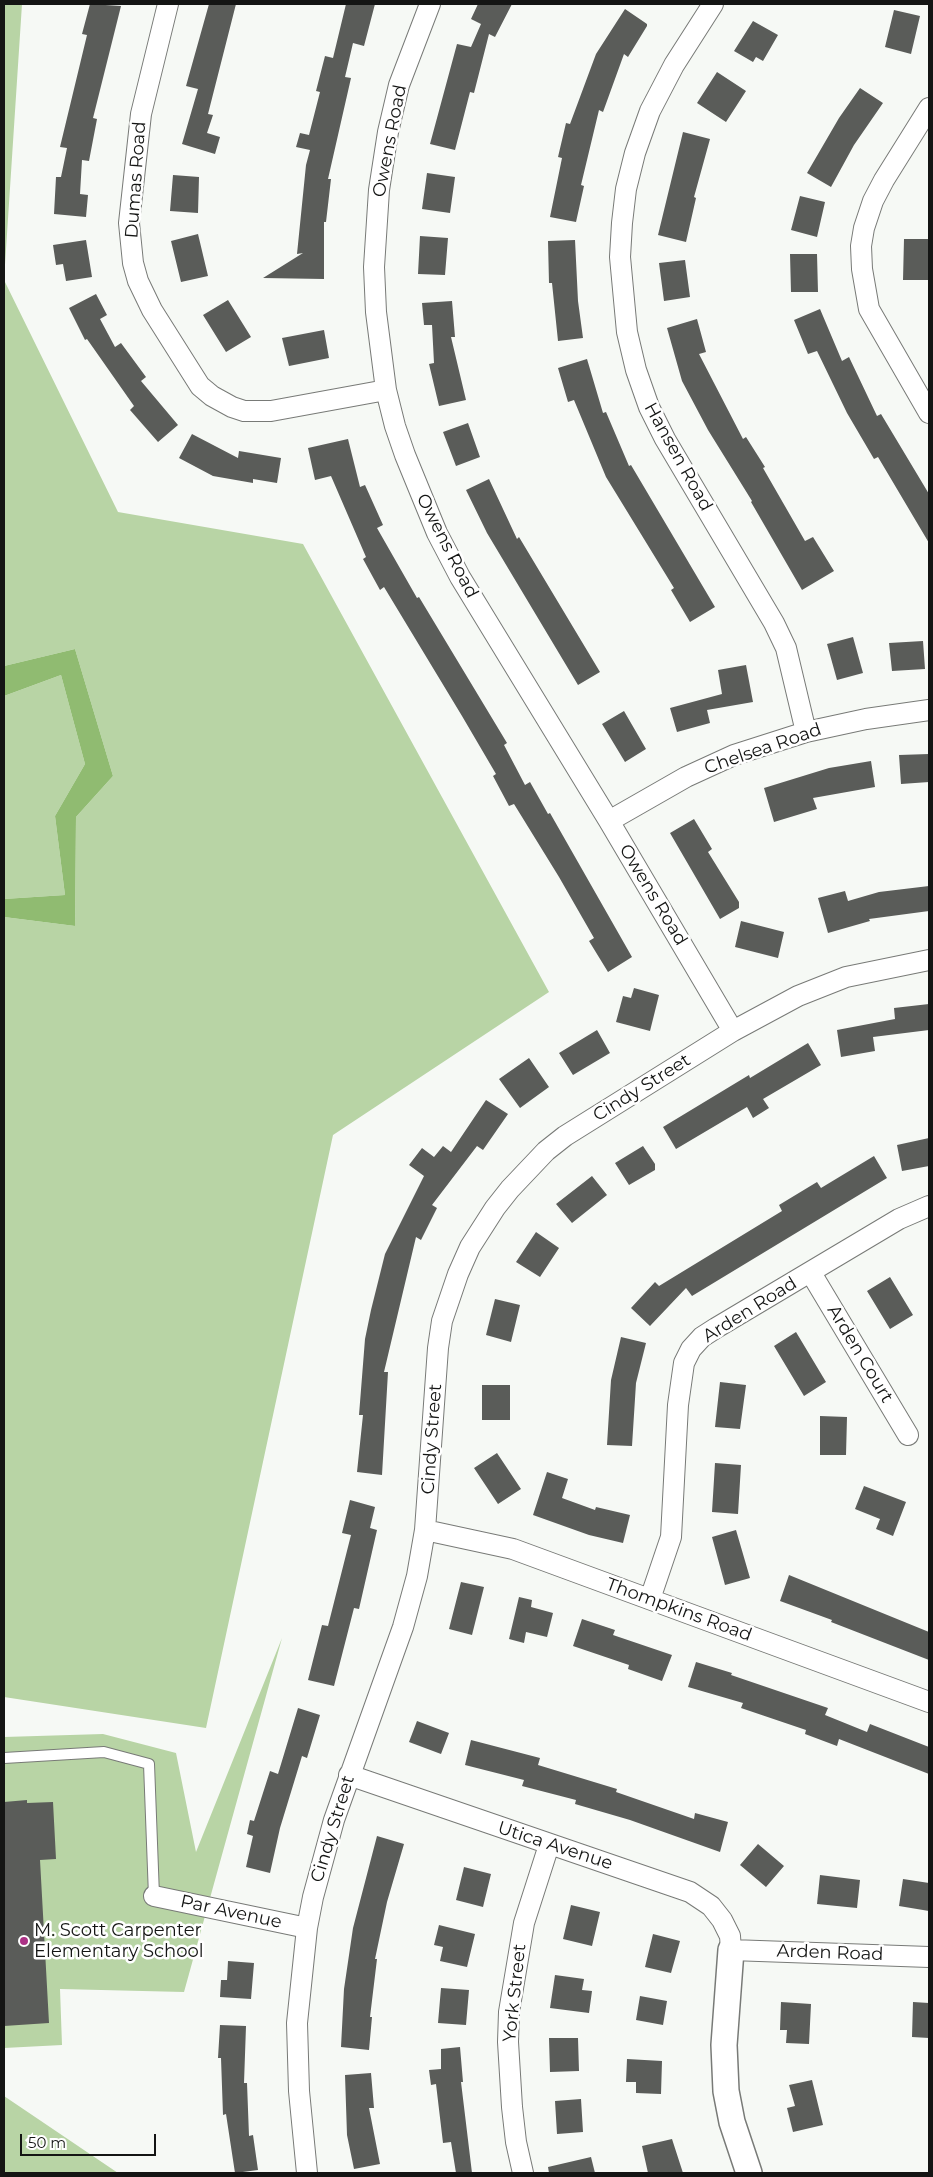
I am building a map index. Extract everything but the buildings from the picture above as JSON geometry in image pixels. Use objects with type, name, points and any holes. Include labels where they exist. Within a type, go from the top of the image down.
[{"type":"street","name":"Dumas Road","points":[[168,4],[141,114],[129,223],[138,281],[152,310],[200,386],[232,408],[244,411],[271,411],[386,390]]},
{"type":"street","name":"Owens Road","points":[[430,4],[400,85],[388,132],[379,190],[374,288],[386,390],[405,456],[437,533],[460,577],[609,821],[733,1032]]},
{"type":"street","name":"Hansen Road","points":[[714,4],[674,65],[650,111],[635,153],[626,189],[620,257],[627,332],[636,370],[649,407],[665,439],[774,623],[786,648],[806,732]]},
{"type":"street","points":[[929,108],[884,180],[874,201],[861,246],[862,269],[869,310],[929,413]]},
{"type":"street","name":"Chelsea Road","points":[[609,821],[711,765],[806,732],[866,719],[929,710]]},
{"type":"street","name":"Cindy Street","points":[[308,2173],[299,2091],[297,2023],[307,1928],[324,1855],[349,1775],[403,1626],[416,1576],[425,1530],[437,1357],[442,1321],[458,1274],[482,1227],[527,1170],[565,1136],[733,1032],[827,983],[866,971],[929,960]]},
{"type":"street","name":"Arden Road","points":[[650,1599],[671,1537],[678,1405],[684,1364],[692,1349],[702,1337],[899,1219],[929,1206]]},
{"type":"street","name":"Arden Court","points":[[811,1273],[908,1435]]},
{"type":"street","name":"Thompkins Road","points":[[425,1530],[513,1549],[929,1702]]},
{"type":"street","name":"Utica Avenue","points":[[349,1775],[549,1845],[673,1884],[690,1892],[711,1906],[722,1920],[730,1936],[731,1950]]},
{"type":"street","name":"York Street","points":[[523,2173],[516,2142],[512,2107],[508,2042],[509,2012],[524,1923],[549,1845]]},
{"type":"street","name":"Par Avenue","points":[[154,1896],[307,1928]]},
{"type":"street","points":[[731,1950],[724,2045],[726,2091],[732,2122],[749,2173]]},
{"type":"street","name":"Arden Road","points":[[731,1950],[929,1957]]},
{"type":"lane","points":[[4,1758],[104,1752],[149,1764],[154,1896]]},
{"type":"shaded area","points":[[4,4],[22,4],[4,280]]},
{"type":"shaded area","points":[[4,280],[118,512],[303,544],[549,992],[333,1135],[206,1728],[4,1697],[4,917],[75,926],[76,817],[113,776],[75,649],[4,666]]},
{"type":"shaded area","points":[[75,649],[113,776],[76,817],[75,926],[4,917],[4,899],[65,895],[55,816],[85,764],[61,675],[4,696],[4,666]]},
{"type":"shaded area","points":[[61,675],[85,764],[55,816],[65,895],[4,899],[4,696]]},
{"type":"shaded area","points":[[282,1638],[184,1992],[60,1989],[62,2045],[4,2048],[4,1737],[103,1734],[176,1753],[196,1852]]},
{"type":"shaded area","points":[[4,2096],[118,2173],[4,2173]]},
{"type":"place","name":"M. Scott Carpenter Elementary School","points":[[24,1941]]}]
